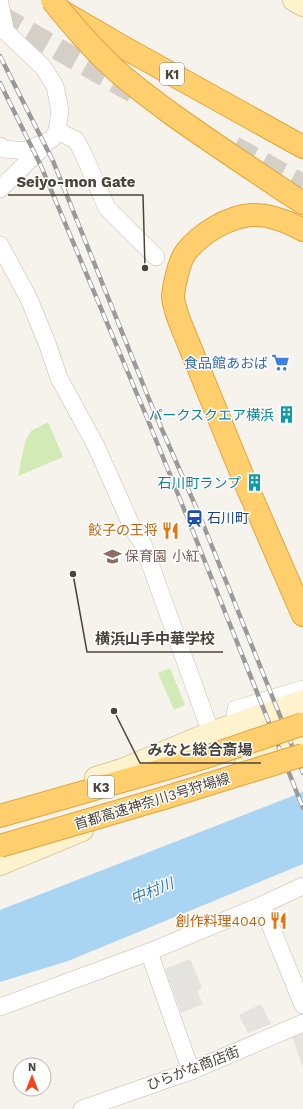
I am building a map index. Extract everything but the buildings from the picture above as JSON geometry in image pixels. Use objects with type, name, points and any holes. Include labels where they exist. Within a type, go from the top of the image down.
[{"type":"highway","name":"K1","points":[[43,0],[123,47],[303,147]]},
{"type":"highway","points":[[52,0],[95,50],[150,98],[193,129],[303,203]]},
{"type":"highway","points":[[303,230],[273,217],[250,215],[228,220],[204,234],[185,253],[176,276],[173,297],[179,320],[245,482],[303,614]]},
{"type":"highway","name":"首都高速神奈川3号狩場線","points":[[0,816],[203,758],[303,724]]},
{"type":"highway","name":"首都高速神奈川3号狩場線","points":[[0,846],[164,798],[303,754]]},
{"type":"street","points":[[294,0],[303,5]]},
{"type":"street","points":[[0,8],[6,32],[43,67],[55,86],[60,111],[54,135],[0,189]]},
{"type":"street","points":[[0,146],[4,149],[25,151],[54,135],[76,140],[107,208],[156,257]]},
{"type":"street","points":[[0,245],[29,299],[47,343],[59,378],[96,446],[133,528],[143,544],[211,733]]},
{"type":"street","points":[[234,725],[236,709],[303,689]]},
{"type":"street","points":[[0,810],[122,770],[211,733],[303,701]]},
{"type":"street","points":[[0,864],[303,740]]},
{"type":"street","points":[[252,762],[267,769],[303,754]]},
{"type":"street","points":[[0,1007],[149,952],[262,905],[303,886]]},
{"type":"street","points":[[262,905],[303,1005]]},
{"type":"street","points":[[149,952],[191,1071]]},
{"type":"street","name":"ひらがな商店街","points":[[82,1109],[191,1071],[303,1023]]},
{"type":"green space","points":[[48,422],[63,457],[18,476],[25,442],[31,431]]},
{"type":"green space","points":[[170,668],[185,705],[174,710],[158,673]]},
{"type":"shaded area","points":[[190,959],[202,988],[197,991],[203,1004],[181,1013],[165,969]]},
{"type":"shaded area","points":[[261,1004],[271,1024],[248,1033],[239,1015]]},
{"type":"shaded area","points":[[303,1033],[303,1067],[292,1037]]},
{"type":"water","name":"中村川","points":[[303,792],[303,864],[68,961],[0,982],[0,910]]},
{"type":"tunnel","points":[[0,16],[133,92]]},
{"type":"tunnel","points":[[234,147],[303,185]]},
{"type":"railway","points":[[0,56],[53,161],[153,409],[199,514],[303,773]]},
{"type":"railway","points":[[0,83],[41,166],[145,413],[303,808]]},
{"type":"place","name":"Seiyo-mon Gate","points":[[145,268]]},
{"type":"place","name":"食品館あおば","points":[[281,363]]},
{"type":"place","name":"パークスクエア横浜","points":[[287,415]]},
{"type":"place","name":"石川町ランプ","points":[[254,483]]},
{"type":"place","name":"石川町","points":[[194,518]]},
{"type":"place","name":"餃子の王将","points":[[171,530]]},
{"type":"place","name":"保育園 小紅","points":[[112,556]]},
{"type":"place","name":"横浜山手中華学校","points":[[73,574]]},
{"type":"place","name":"みなと総合斎場","points":[[114,711]]},
{"type":"place","name":"創作料理4040","points":[[279,921]]}]
